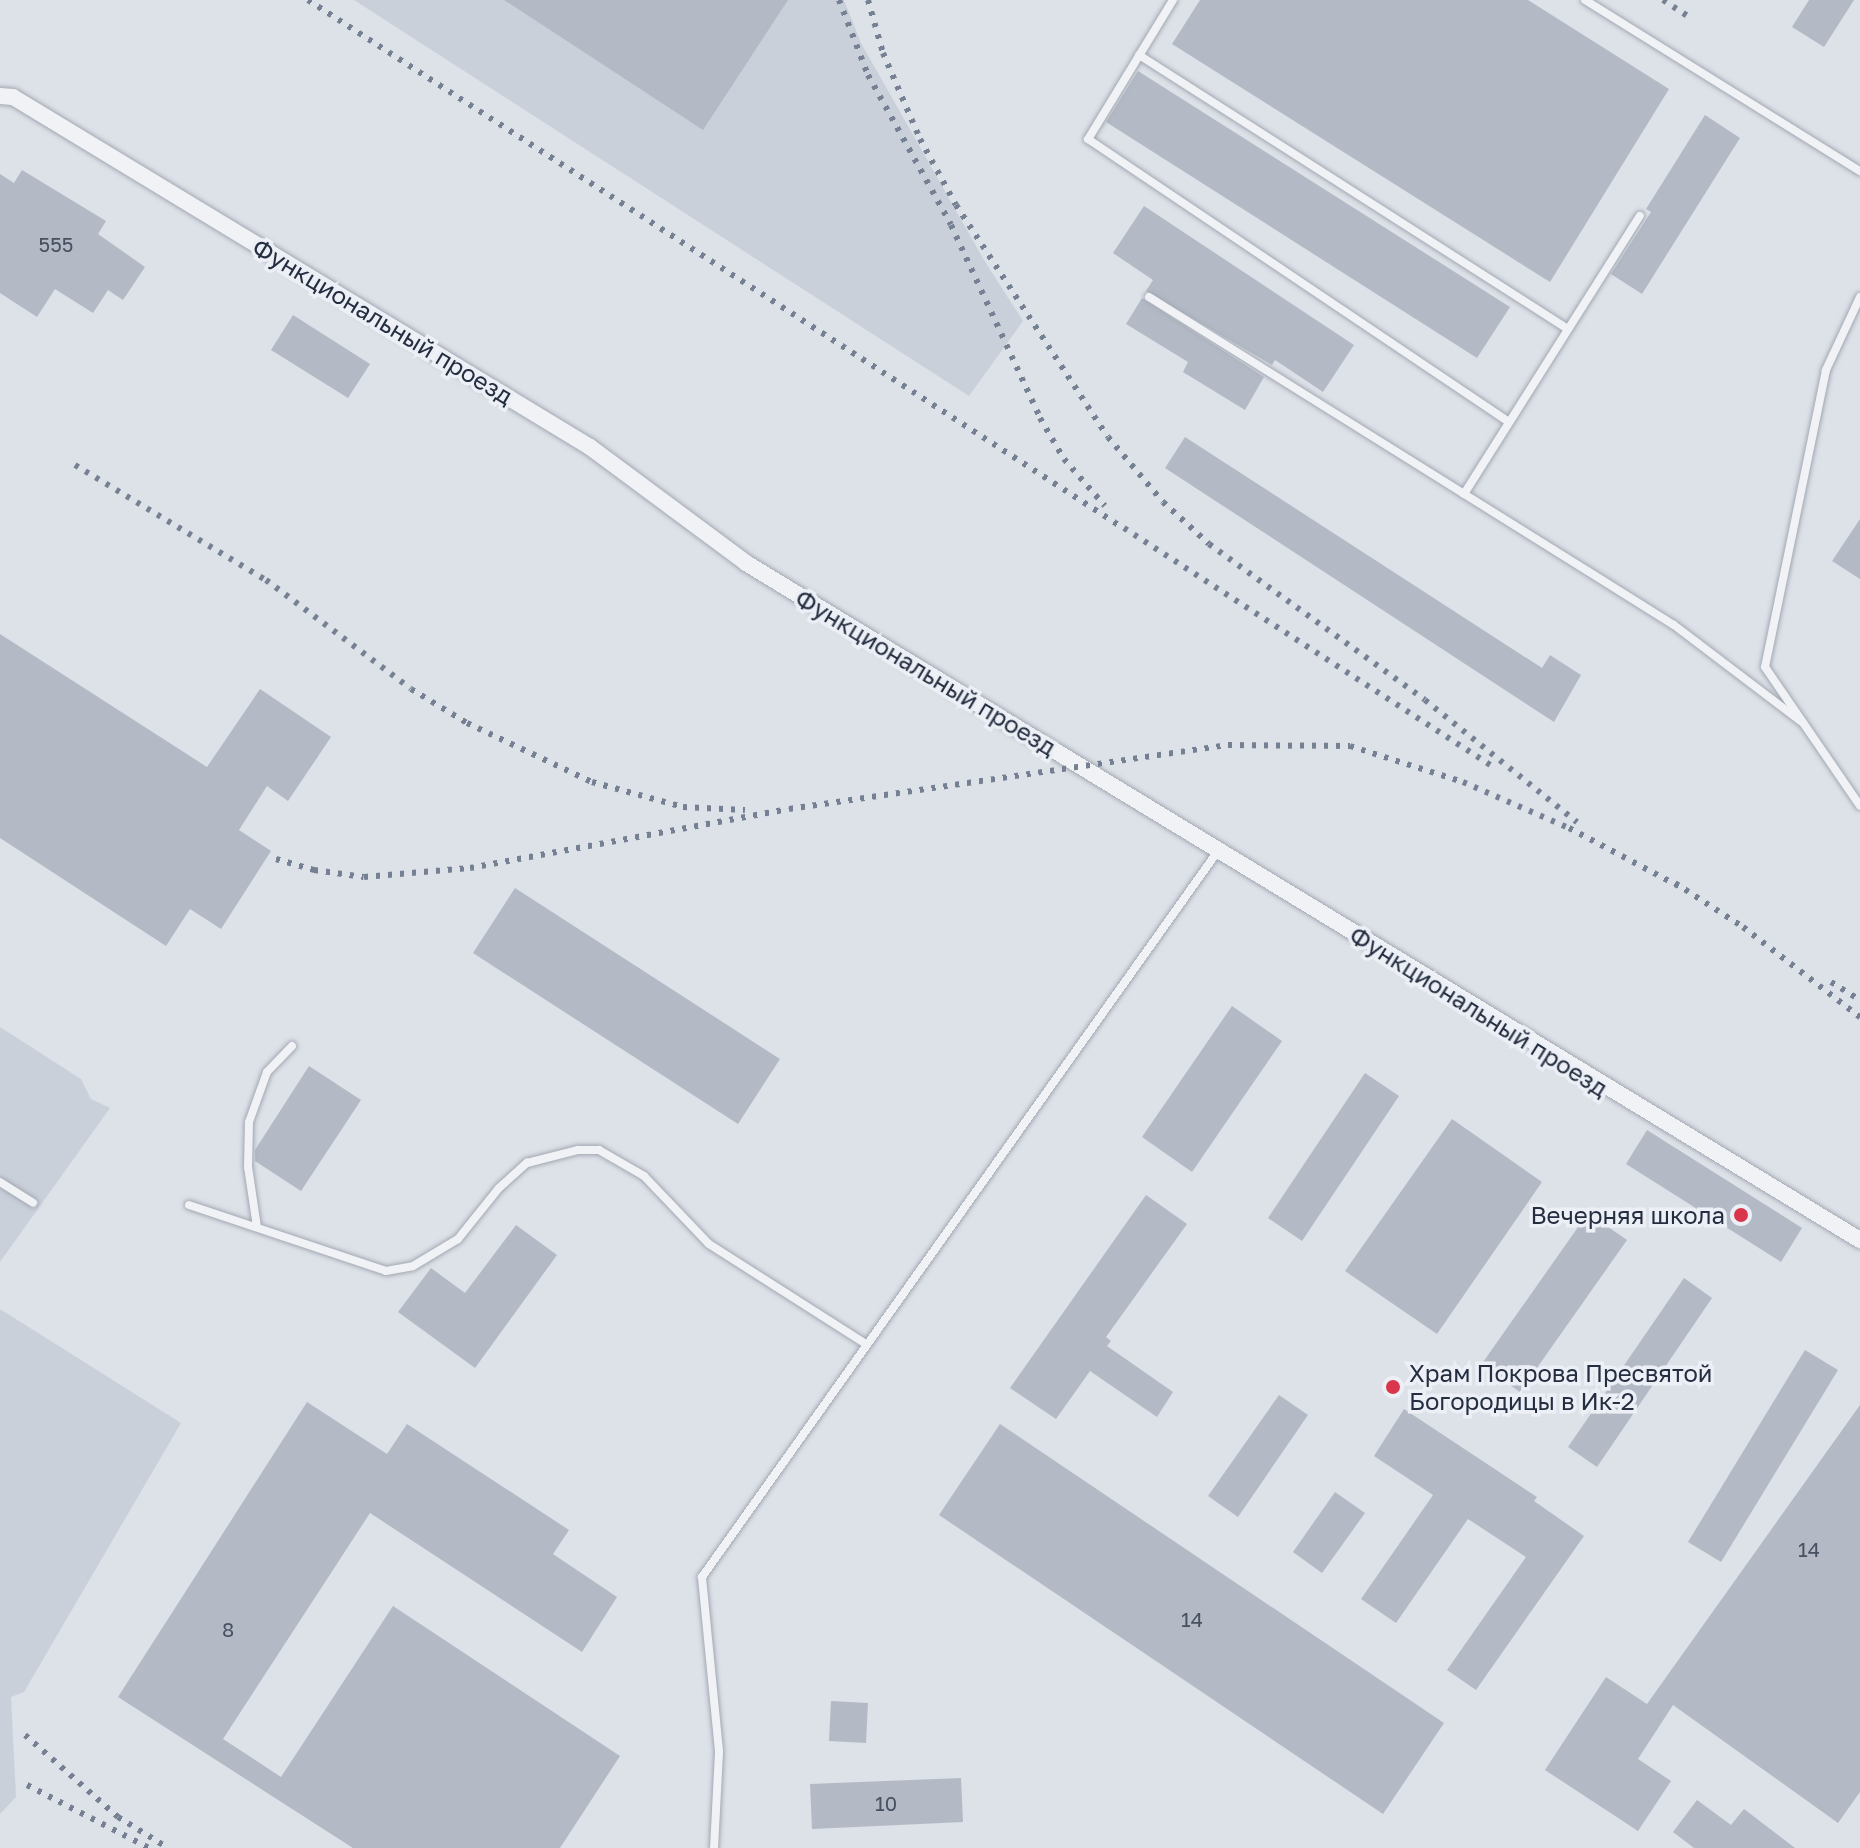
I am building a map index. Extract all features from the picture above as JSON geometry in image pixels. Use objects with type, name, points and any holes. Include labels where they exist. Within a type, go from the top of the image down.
[{"type":"street","name":"Функциональный проезд","points":[[0,96],[13,97],[590,447],[746,563],[1860,1240]]},
{"type":"lane","points":[[1173,0],[1088,139],[1509,422]]},
{"type":"lane","points":[[1585,0],[1860,171]]},
{"type":"lane","points":[[1139,55],[1568,329]]},
{"type":"lane","points":[[1464,494],[1640,216]]},
{"type":"lane","points":[[1149,297],[1674,625],[1803,723]]},
{"type":"lane","points":[[1860,297],[1826,370],[1765,667],[1860,806]]},
{"type":"lane","points":[[714,1848],[719,1751],[702,1577],[1218,851]]},
{"type":"lane","points":[[257,1227],[248,1167],[249,1122],[267,1072],[292,1046]]},
{"type":"lane","points":[[189,1205],[386,1271],[413,1266],[458,1239],[499,1188],[527,1163],[554,1155],[599,1150],[653,1183],[709,1244],[866,1344]]},
{"type":"lane","points":[[0,1182],[33,1203]]},
{"type":"shaded area","points":[[354,0],[844,0],[861,43],[984,260],[1023,321],[969,396]]},
{"type":"shaded area","points":[[0,1027],[81,1079],[91,1099],[110,1108],[0,1262]]},
{"type":"shaded area","points":[[0,1309],[181,1423],[24,1692],[11,1697],[16,1797],[0,1814]]},
{"type":"building","points":[[504,0],[788,0],[703,130]]},
{"type":"building","points":[[1200,0],[1528,0],[1669,89],[1550,282],[1172,44]]},
{"type":"building","points":[[1809,0],[1854,0],[1824,47],[1792,27]]},
{"type":"building","points":[[1138,71],[1510,307],[1477,358],[1106,122]]},
{"type":"building","points":[[1705,115],[1740,138],[1642,294],[1611,274],[1651,212],[1646,209]]},
{"type":"building","points":[[22,170],[106,221],[98,234],[145,267],[123,300],[108,290],[93,313],[55,289],[37,317],[0,293],[0,174],[14,183]]},
{"type":"building","points":[[1144,206],[1354,345],[1323,392],[1275,360],[1272,365],[1146,291],[1153,280],[1113,253]]},
{"type":"building","points":[[1142,298],[1264,377],[1245,410],[1183,372],[1188,362],[1126,324]]},
{"type":"building","points":[[293,315],[370,364],[348,398],[271,350]]},
{"type":"building","points":[[1185,437],[1542,668],[1550,655],[1581,675],[1554,722],[1165,468]]},
{"type":"building","points":[[1860,519],[1860,579],[1832,561]]},
{"type":"building","points":[[0,634],[207,767],[260,689],[331,737],[288,801],[267,786],[239,830],[271,851],[221,929],[190,909],[166,946],[0,838]]},
{"type":"building","points":[[515,888],[780,1059],[738,1124],[473,953]]},
{"type":"building","points":[[1232,1006],[1282,1041],[1192,1172],[1142,1137]]},
{"type":"building","points":[[309,1066],[361,1100],[301,1191],[255,1161],[255,1150]]},
{"type":"building","points":[[1365,1073],[1399,1096],[1302,1241],[1268,1218]]},
{"type":"building","points":[[1452,1119],[1542,1182],[1437,1334],[1345,1271]]},
{"type":"building","points":[[1647,1130],[1802,1228],[1781,1262],[1626,1164]]},
{"type":"building","points":[[1146,1195],[1187,1224],[1106,1337],[1111,1341],[1107,1346],[1173,1392],[1157,1417],[1090,1371],[1056,1419],[1010,1388]]},
{"type":"building","points":[[1588,1213],[1627,1240],[1520,1392],[1481,1365]]},
{"type":"building","points":[[516,1225],[557,1255],[475,1368],[398,1312],[431,1268],[465,1293]]},
{"type":"building","points":[[1684,1278],[1712,1298],[1597,1467],[1568,1447]]},
{"type":"building","points":[[1805,1350],[1838,1370],[1721,1562],[1688,1542]]},
{"type":"building","points":[[1279,1395],[1308,1415],[1238,1517],[1208,1496]]},
{"type":"building","points":[[307,1402],[387,1454],[407,1424],[569,1530],[553,1554],[617,1597],[582,1652],[370,1513],[223,1739],[281,1777],[393,1606],[620,1756],[560,1848],[353,1848],[118,1697]]},
{"type":"building","points":[[1860,1405],[1860,1792],[1838,1823],[1673,1705],[1638,1759],[1671,1781],[1638,1831],[1545,1770],[1606,1677],[1647,1704]]},
{"type":"building","points":[[1404,1409],[1537,1497],[1534,1501],[1584,1536],[1476,1690],[1447,1670],[1526,1557],[1468,1519],[1396,1623],[1361,1599],[1433,1495],[1374,1456]]},
{"type":"building","points":[[1000,1424],[1444,1723],[1383,1814],[939,1515]]},
{"type":"building","points":[[1335,1492],[1365,1513],[1322,1573],[1293,1552]]},
{"type":"building","points":[[831,1701],[868,1703],[866,1743],[829,1741]]},
{"type":"building","points":[[961,1778],[963,1822],[812,1829],[810,1784]]},
{"type":"building","points":[[1697,1800],[1731,1825],[1744,1809],[1795,1848],[1694,1848],[1673,1832]]},
{"type":"railway","points":[[308,0],[1120,526]]},
{"type":"railway","points":[[839,0],[868,75],[951,225],[1040,418],[1064,459],[1105,506]]},
{"type":"railway","points":[[868,0],[883,53],[920,139],[956,205],[1108,437],[1163,502],[1209,544],[1425,700],[1577,822]]},
{"type":"railway","points":[[1663,0],[1689,17]]},
{"type":"railway","points":[[75,465],[266,580],[411,689],[467,723],[592,782],[683,807],[745,810]]},
{"type":"railway","points":[[1124,528],[1493,767]]},
{"type":"railway","points":[[276,859],[314,870],[364,877],[470,868],[789,809],[1228,745],[1350,746],[1463,782],[1569,828],[1684,889]]},
{"type":"railway","points":[[1675,883],[1743,927],[1860,1017]]},
{"type":"railway","points":[[1831,982],[1860,1000]]},
{"type":"railway","points":[[25,1735],[118,1817],[168,1848]]},
{"type":"railway","points":[[27,1785],[149,1848]]},
{"type":"place","name":"Вечерняя школа","points":[[1741,1215]]},
{"type":"place","name":"Храм Покрова Пресвятой Богородицы в Ик-2","points":[[1393,1387]]}]
